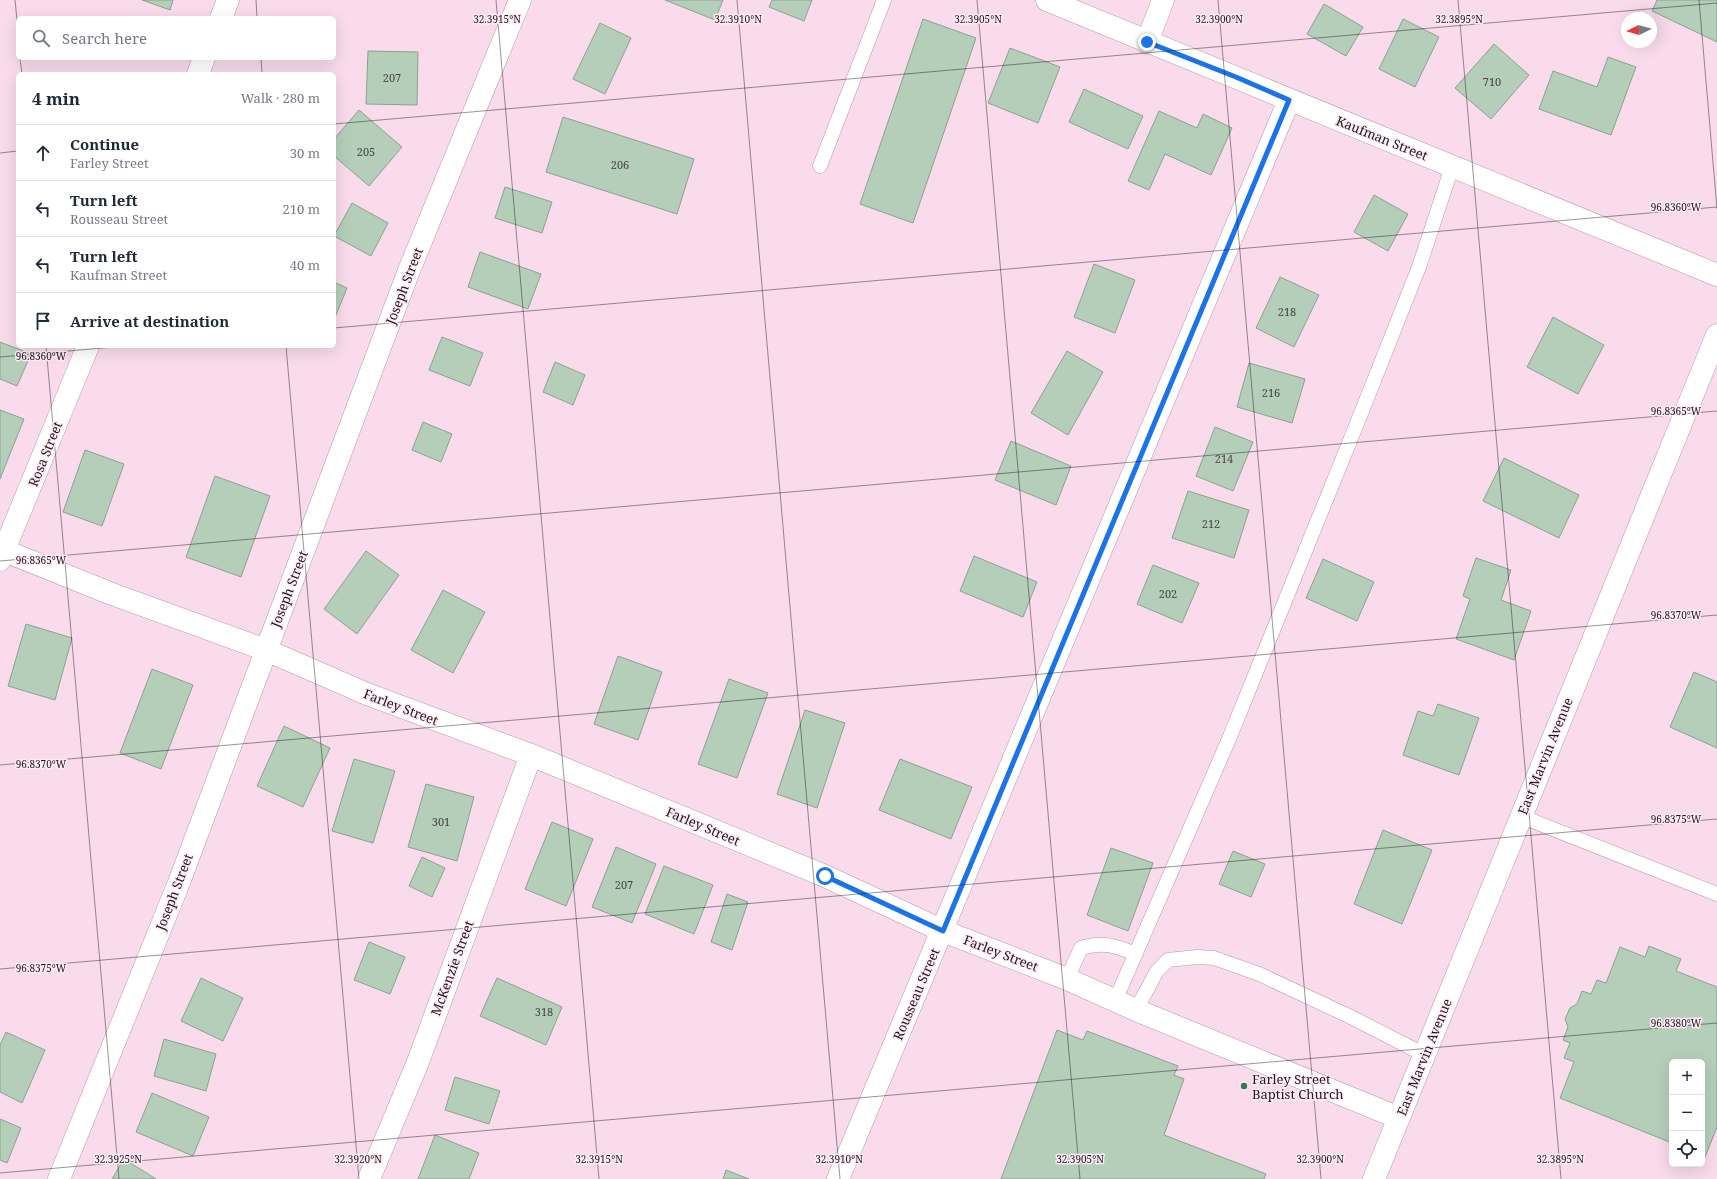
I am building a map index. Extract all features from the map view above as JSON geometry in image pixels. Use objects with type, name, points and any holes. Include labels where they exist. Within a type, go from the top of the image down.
[{"type":"street","points":[[221,16],[228,0]]},
{"type":"street","name":"Joseph Street","points":[[59,1179],[178,884],[408,273],[520,0]]},
{"type":"street","name":"Kaufman Street","points":[[1047,0],[1717,275]]},
{"type":"street","points":[[1147,42],[1163,0]]},
{"type":"street","points":[[199,72],[203,60]]},
{"type":"street","name":"Rousseau Street","points":[[838,1179],[943,931],[1289,100]]},
{"type":"street","name":"East Marvin Avenue","points":[[1374,1179],[1520,816],[1717,335]]},
{"type":"street","name":"Rosa Street","points":[[1,553],[87,348]]},
{"type":"street","name":"Farley Street","points":[[1,553],[266,650],[367,694],[531,755],[825,876],[943,931],[1067,979],[1136,1010],[1399,1118]]},
{"type":"street","name":"McKenzie Street","points":[[369,1179],[418,1062],[531,755]]},
{"type":"lane","points":[[820,166],[884,0]]},
{"type":"lane","points":[[1115,1001],[1229,740],[1420,267],[1452,167]]},
{"type":"lane","points":[[1520,816],[1717,894]]},
{"type":"lane","points":[[1067,979],[1081,948],[1095,943],[1115,946],[1136,954]]},
{"type":"lane","points":[[1136,1010],[1157,971],[1168,960],[1214,958],[1259,974],[1351,1016],[1424,1055]]},
{"type":"building","points":[[142,0],[173,0],[170,10]]},
{"type":"building","points":[[665,0],[723,0],[715,20]]},
{"type":"building","points":[[772,0],[812,0],[804,21],[769,7]]},
{"type":"building","points":[[1657,0],[1717,0],[1717,42],[1657,13],[1657,12],[1652,11]]},
{"type":"building","points":[[1324,4],[1363,27],[1346,56],[1307,34]]},
{"type":"building","points":[[923,19],[976,38],[913,223],[860,204]]},
{"type":"building","points":[[1403,19],[1439,37],[1415,87],[1379,69]]},
{"type":"building","points":[[600,23],[631,38],[605,94],[573,79]]},
{"type":"building","points":[[1494,44],[1529,75],[1491,119],[1455,88]]},
{"type":"building","points":[[1010,48],[1060,67],[1038,123],[988,103]]},
{"type":"building","points":[[368,51],[418,52],[417,105],[366,104]]},
{"type":"building","points":[[1608,57],[1636,67],[1611,135],[1539,109],[1553,71],[1597,87]]},
{"type":"building","points":[[1084,89],[1143,116],[1128,149],[1069,122]]},
{"type":"building","points":[[359,110],[402,147],[369,186],[336,158],[336,137]]},
{"type":"building","points":[[1159,111],[1197,128],[1203,114],[1232,128],[1211,175],[1165,154],[1149,190],[1128,181]]},
{"type":"building","points":[[563,117],[694,159],[677,214],[546,172]]},
{"type":"building","points":[[505,187],[552,202],[542,233],[495,218]]},
{"type":"building","points":[[1374,195],[1408,214],[1388,251],[1354,232]]},
{"type":"building","points":[[352,203],[388,223],[371,256],[336,237],[336,232]]},
{"type":"building","points":[[480,252],[541,274],[528,309],[468,287]]},
{"type":"building","points":[[1094,264],[1135,280],[1115,333],[1074,317]]},
{"type":"building","points":[[1280,277],[1319,295],[1294,347],[1256,328]]},
{"type":"building","points":[[336,283],[347,288],[336,315]]},
{"type":"building","points":[[1553,317],[1604,345],[1578,394],[1527,367]]},
{"type":"building","points":[[442,337],[483,353],[470,386],[429,370]]},
{"type":"building","points":[[0,342],[31,354],[17,386],[0,379]]},
{"type":"building","points":[[1067,351],[1103,372],[1068,435],[1031,413]]},
{"type":"building","points":[[555,362],[585,375],[573,405],[543,392]]},
{"type":"building","points":[[1249,363],[1305,379],[1292,423],[1237,407]]},
{"type":"building","points":[[0,410],[24,419],[0,479]]},
{"type":"building","points":[[423,422],[452,434],[441,462],[412,450]]},
{"type":"building","points":[[1215,427],[1253,442],[1233,491],[1196,476]]},
{"type":"building","points":[[1011,441],[1071,466],[1056,505],[995,480]]},
{"type":"building","points":[[85,450],[124,464],[102,526],[63,512]]},
{"type":"building","points":[[1504,458],[1579,495],[1559,538],[1483,501]]},
{"type":"building","points":[[215,476],[270,496],[241,577],[186,557]]},
{"type":"building","points":[[1188,491],[1249,510],[1234,558],[1172,538]]},
{"type":"building","points":[[366,551],[399,575],[357,634],[324,609]]},
{"type":"building","points":[[974,556],[1037,582],[1023,617],[960,591]]},
{"type":"building","points":[[1476,558],[1511,570],[1501,600],[1531,611],[1514,660],[1456,639],[1470,599],[1463,596]]},
{"type":"building","points":[[1323,559],[1374,582],[1357,621],[1306,598]]},
{"type":"building","points":[[1153,565],[1199,583],[1182,623],[1137,604]]},
{"type":"building","points":[[443,590],[485,612],[453,673],[411,650]]},
{"type":"building","points":[[26,624],[72,638],[55,700],[8,686]]},
{"type":"building","points":[[618,656],[662,672],[638,740],[594,724]]},
{"type":"building","points":[[152,669],[193,685],[161,769],[120,753]]},
{"type":"building","points":[[1694,672],[1717,682],[1717,748],[1670,727]]},
{"type":"building","points":[[729,679],[768,693],[737,778],[698,764]]},
{"type":"building","points":[[1438,704],[1479,718],[1459,775],[1403,755],[1418,711],[1433,716]]},
{"type":"building","points":[[805,710],[845,723],[817,808],[777,794]]},
{"type":"building","points":[[284,726],[330,748],[303,807],[257,786]]},
{"type":"building","points":[[354,759],[395,771],[373,843],[332,831]]},
{"type":"building","points":[[900,759],[972,787],[951,839],[879,810]]},
{"type":"building","points":[[426,784],[474,797],[457,861],[408,847]]},
{"type":"building","points":[[552,822],[593,839],[566,906],[525,889]]},
{"type":"building","points":[[1383,830],[1432,850],[1402,924],[1354,904]]},
{"type":"building","points":[[616,847],[656,864],[632,923],[592,907]]},
{"type":"building","points":[[1111,848],[1153,863],[1128,931],[1087,915]]},
{"type":"building","points":[[1233,851],[1265,864],[1251,897],[1219,884]]},
{"type":"building","points":[[422,857],[445,868],[432,897],[409,886]]},
{"type":"building","points":[[664,866],[713,885],[694,934],[645,914]]},
{"type":"building","points":[[727,894],[748,902],[732,950],[711,942]]},
{"type":"building","points":[[369,942],[405,957],[390,994],[354,980]]},
{"type":"building","points":[[1649,946],[1681,959],[1676,971],[1717,987],[1717,1127],[1705,1157],[1705,1059],[1669,1059],[1669,1142],[1560,1098],[1574,1062],[1564,1058],[1570,1043],[1563,1040],[1568,1027],[1565,1019],[1570,1008],[1577,1004],[1582,991],[1591,994],[1597,980],[1606,983],[1620,947],[1645,957]]},
{"type":"building","points":[[201,978],[243,998],[223,1041],[181,1021]]},
{"type":"building","points":[[497,978],[562,1007],[546,1045],[480,1016]]},
{"type":"building","points":[[1057,1030],[1083,1040],[1087,1031],[1178,1066],[1174,1075],[1184,1079],[1164,1135],[1266,1174],[1264,1179],[1001,1179]]},
{"type":"building","points":[[6,1032],[45,1050],[22,1103],[0,1092],[0,1045]]},
{"type":"building","points":[[164,1039],[216,1054],[206,1091],[154,1076]]},
{"type":"building","points":[[455,1077],[500,1091],[489,1124],[445,1110]]},
{"type":"building","points":[[152,1093],[209,1117],[193,1156],[136,1132]]},
{"type":"building","points":[[0,1119],[21,1128],[7,1163],[0,1160]]},
{"type":"building","points":[[435,1135],[479,1153],[469,1179],[418,1179]]},
{"type":"building","points":[[124,1159],[156,1179],[112,1179]]},
{"type":"building","points":[[726,1170],[749,1179],[723,1179]]},
{"type":"place","name":"Farley Street Baptist Church","points":[[1244,1086]]},
{"type":"route","points":[[825,876],[943,931],[1289,100],[1236,77],[1147,42]]}]
